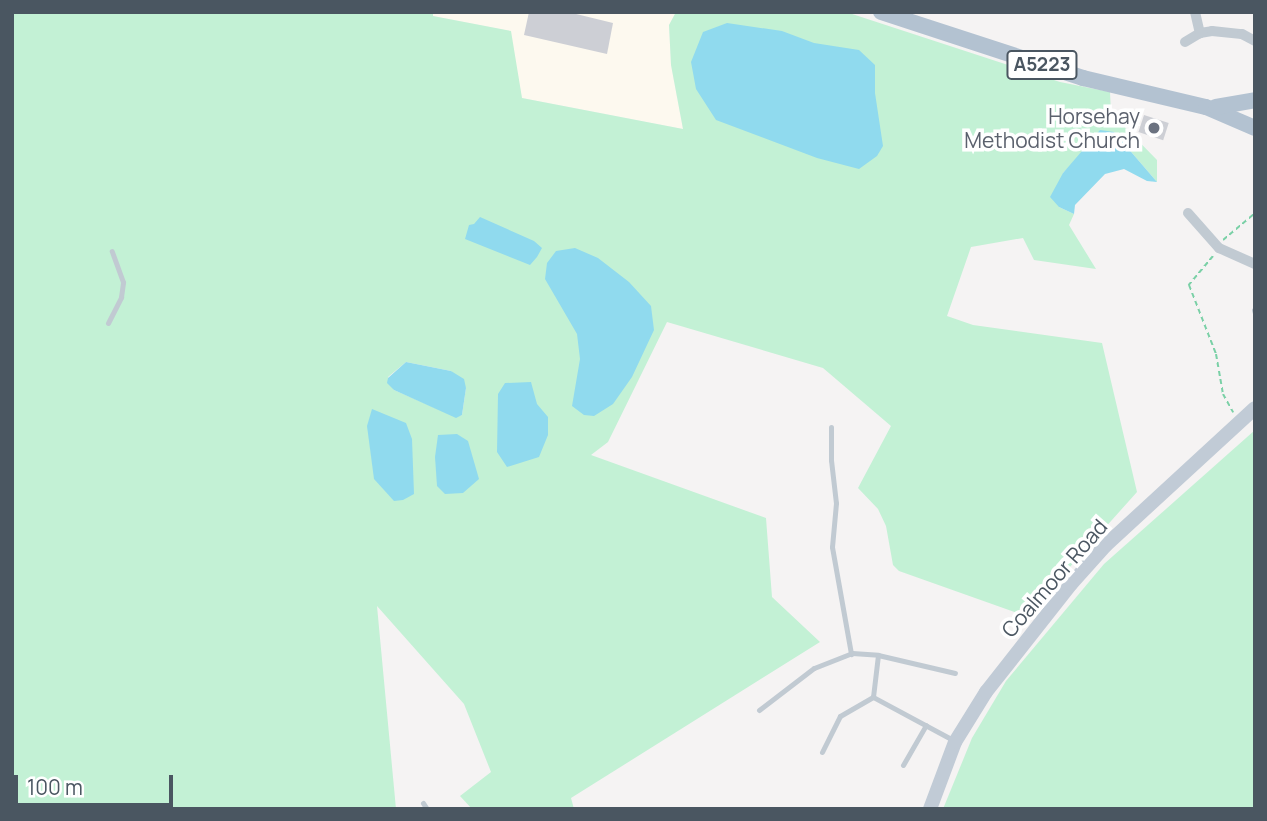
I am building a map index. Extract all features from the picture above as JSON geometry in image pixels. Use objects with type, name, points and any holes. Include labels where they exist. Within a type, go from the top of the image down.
[{"type":"main road","name":"A5223","points":[[881,12],[1083,78],[1206,107],[1255,128]]},
{"type":"main road","name":"A5223","points":[[1206,107],[1235,106],[1255,100]]},
{"type":"street","points":[[1195,12],[1200,33]]},
{"type":"street","points":[[1185,42],[1200,33],[1229,32],[1242,34],[1255,41]]},
{"type":"street","points":[[1188,213],[1219,248],[1255,264]]},
{"type":"street","name":"Coalmoor Road","points":[[930,809],[955,742],[986,692],[1071,584],[1106,545],[1255,408]]},
{"type":"lane","points":[[108,323],[121,297],[122,282],[112,251]]},
{"type":"lane","points":[[831,427],[831,460],[836,503],[832,547],[851,654]]},
{"type":"lane","points":[[759,710],[814,668],[851,654],[878,654],[955,673]]},
{"type":"lane","points":[[873,697],[878,654]]},
{"type":"lane","points":[[873,697],[955,742]]},
{"type":"lane","points":[[822,752],[840,716],[873,697]]},
{"type":"lane","points":[[903,765],[926,725]]},
{"type":"path","points":[[1249,217],[1255,213]]},
{"type":"path","points":[[1197,299],[1216,354],[1223,394],[1239,421]]},
{"type":"shaded area","points":[[433,12],[676,12],[669,25],[671,65],[683,129],[522,98],[510,31],[433,16]]},
{"type":"green space","points":[[12,12],[433,12],[433,16],[511,31],[522,98],[683,129],[671,65],[669,25],[676,12],[846,12],[1060,82],[1110,92],[1111,113],[1157,160],[1157,182],[1114,132],[1088,147],[1063,173],[1059,207],[1074,214],[1069,225],[1096,269],[1034,260],[1023,238],[971,247],[947,316],[973,325],[1102,343],[1137,492],[1026,616],[899,571],[893,565],[886,526],[878,509],[858,488],[891,426],[823,368],[667,322],[608,442],[591,455],[766,518],[772,597],[820,642],[571,798],[574,809],[472,809],[460,796],[491,772],[464,704],[377,606],[396,809],[12,809]],"holes":[[[406,362],[451,371],[466,388],[462,415],[456,417],[394,390],[388,377]]]},
{"type":"green space","points":[[1255,430],[1255,809],[943,809],[972,738],[1006,681],[1104,564]]},
{"type":"water","points":[[727,23],[782,31],[814,43],[859,50],[875,65],[875,93],[883,146],[877,156],[859,169],[817,158],[716,120],[696,89],[691,62],[703,32]]},
{"type":"water","points":[[1100,130],[1114,132],[1157,182],[1147,181],[1124,169],[1105,174],[1075,205],[1074,214],[1059,207],[1050,197],[1063,173]]},
{"type":"water","points":[[480,217],[534,241],[542,248],[537,257],[530,265],[465,239],[469,225],[474,224]]},
{"type":"water","points":[[575,248],[598,258],[629,282],[651,306],[654,330],[632,377],[613,404],[594,416],[584,415],[572,406],[580,359],[577,334],[545,279],[547,263],[556,251]]},
{"type":"water","points":[[406,362],[451,371],[464,379],[466,388],[462,415],[456,418],[394,390],[387,383],[388,378]]},
{"type":"water","points":[[531,382],[537,404],[548,417],[548,435],[539,457],[507,467],[497,452],[498,394],[505,383]]},
{"type":"water","points":[[372,409],[406,423],[412,439],[414,494],[403,500],[394,501],[374,479],[367,426]]},
{"type":"water","points":[[457,434],[468,441],[479,479],[463,493],[445,494],[437,486],[435,457],[438,435]]},
{"type":"building","points":[[529,12],[568,12],[613,23],[607,54],[524,35]]},
{"type":"building","name":"Horsehay Methodist Church","points":[[1144,115],[1169,123],[1163,140],[1138,132]]},
{"type":"place","name":"Horsehay Methodist Church","points":[[1154,128]]}]
